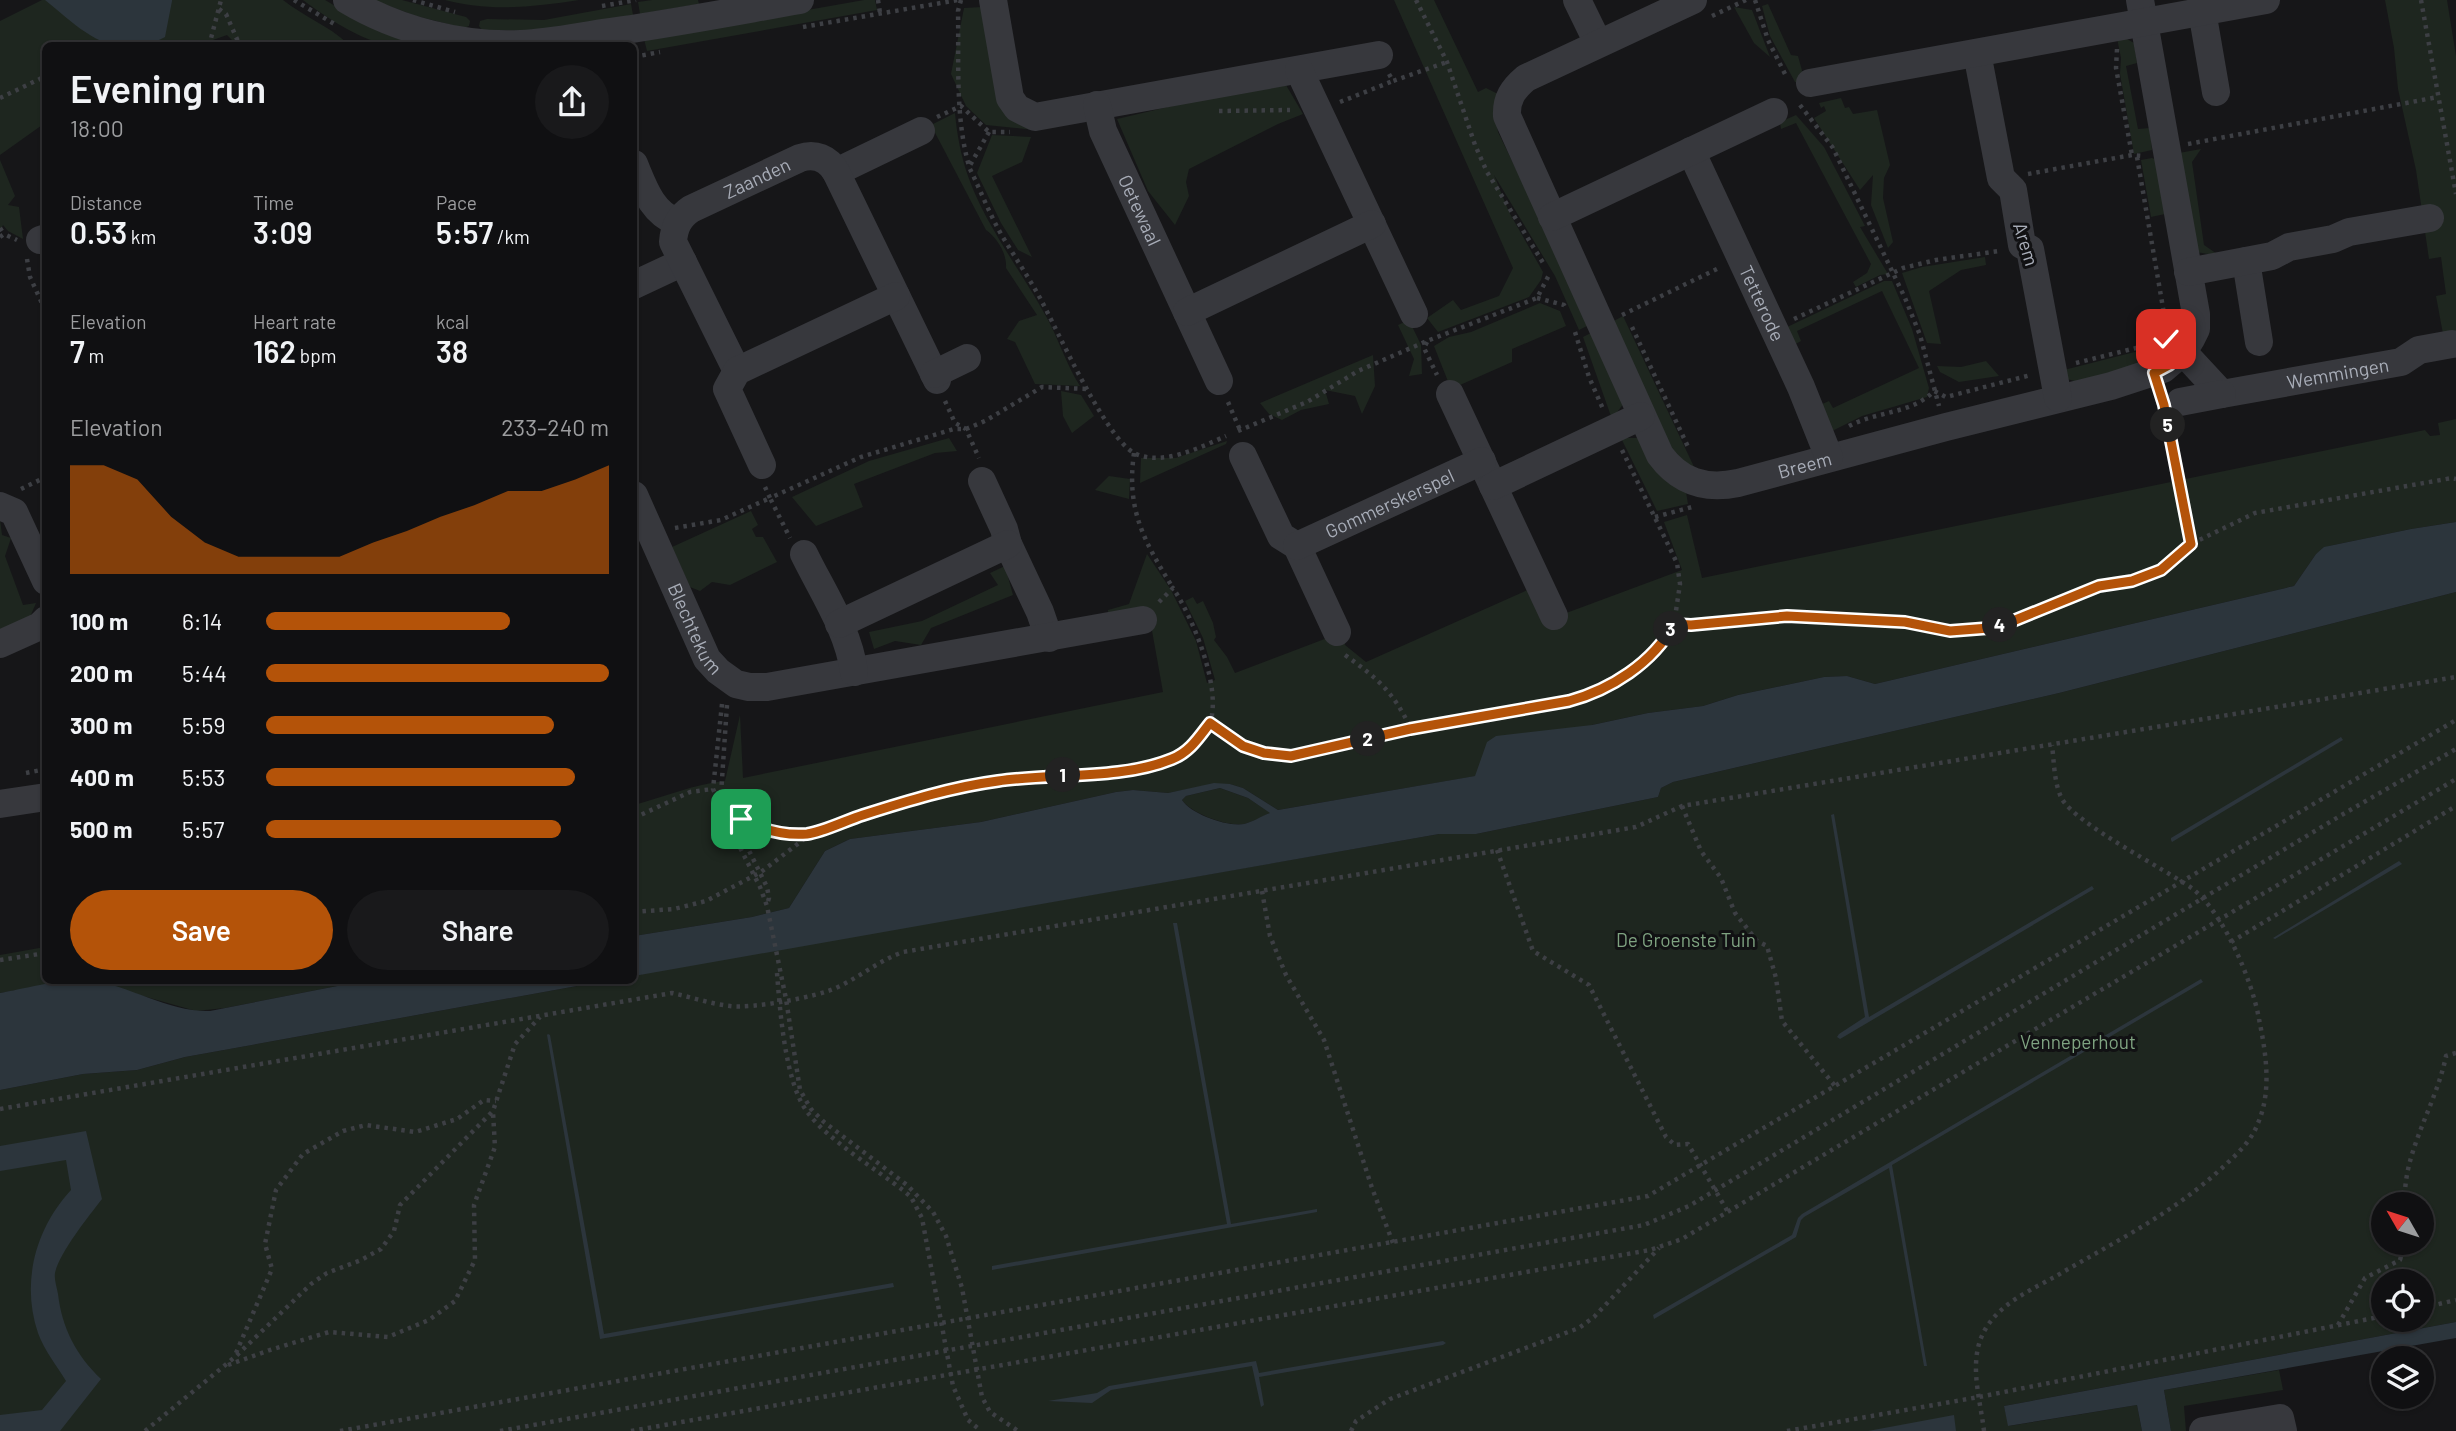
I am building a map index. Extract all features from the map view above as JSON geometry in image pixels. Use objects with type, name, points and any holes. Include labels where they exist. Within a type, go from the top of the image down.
[{"type":"street","points":[[348,0],[374,14],[417,29],[469,42]]},
{"type":"street","points":[[542,42],[800,0]]},
{"type":"street","points":[[993,0],[1006,85],[1017,108],[1035,117],[1379,55]]},
{"type":"street","points":[[1577,0],[1598,43]]},
{"type":"street","name":"Breem","points":[[1693,0],[1525,78],[1508,102],[1508,124],[1552,217],[1588,331],[1641,416],[1660,455],[1667,465],[1684,479],[1705,485],[1738,483],[1829,457],[2111,386],[2163,369],[2175,346]]},
{"type":"street","points":[[1552,217],[1691,151],[1792,95],[1977,53],[2142,11],[2202,11],[2266,0]]},
{"type":"street","points":[[2142,11],[2196,322],[2191,340],[2175,346],[2221,394]]},
{"type":"street","points":[[2202,11],[2216,92]]},
{"type":"street","name":"Arem","points":[[1977,53],[2001,178],[2012,190],[2022,245],[2030,249],[2058,398]]},
{"type":"street","points":[[1299,70],[1414,314]]},
{"type":"street","name":"Oetewaal","points":[[1097,105],[1103,131],[1219,381]]},
{"type":"street","points":[[921,131],[836,172],[935,377],[967,358]]},
{"type":"street","name":"Tetterode","points":[[1691,151],[1774,328],[1829,457]]},
{"type":"street","name":"Zaanden","points":[[677,222],[691,209],[800,158],[821,158],[836,172]]},
{"type":"street","points":[[637,170],[655,209],[665,218],[677,222],[673,242],[737,370]]},
{"type":"street","points":[[2188,272],[2272,256],[2289,247],[2333,239],[2349,232],[2430,218]]},
{"type":"street","points":[[1187,312],[1372,224]]},
{"type":"street","points":[[2246,261],[2259,342]]},
{"type":"street","points":[[637,284],[683,262]]},
{"type":"street","points":[[762,465],[727,389],[737,370],[896,296]]},
{"type":"street","name":"Wemmingen","points":[[2173,410],[2221,394],[2401,362],[2419,350],[2452,344]]},
{"type":"street","points":[[1450,394],[1555,616]]},
{"type":"street","name":"Gommerskerspel","points":[[1297,547],[1641,416]]},
{"type":"street","points":[[1243,456],[1280,536],[1297,547],[1337,632]]},
{"type":"street","points":[[982,481],[1049,638]]},
{"type":"street","name":"Blechtekum","points":[[637,502],[707,659],[732,682],[749,687],[767,687],[1143,620]]},
{"type":"street","points":[[0,506],[14,512],[42,572]]},
{"type":"street","points":[[839,624],[1008,544]]},
{"type":"street","points":[[804,554],[839,624],[853,661],[854,672]]},
{"type":"street","points":[[0,644],[42,624]]},
{"type":"street","points":[[0,804],[42,798]]},
{"type":"street","points":[[2203,1431],[2280,1418],[2283,1431]]},
{"type":"path","points":[[210,42],[221,0]]},
{"type":"path","points":[[413,0],[464,14]]},
{"type":"path","points":[[596,7],[636,0]]},
{"type":"path","points":[[878,0],[880,13]]},
{"type":"path","points":[[961,0],[958,22],[962,143],[969,167]]},
{"type":"path","points":[[1416,0],[1447,62],[1475,145],[1488,172],[1555,284]]},
{"type":"path","points":[[1755,0],[1768,40],[1792,95],[1833,148],[1905,298],[1920,335],[1946,427]]},
{"type":"path","points":[[2421,0],[2456,194]]},
{"type":"path","points":[[219,9],[226,14],[238,42]]},
{"type":"path","points":[[2071,364],[2175,346],[2167,331],[2116,68],[2116,41]]},
{"type":"path","points":[[1379,55],[1393,81]]},
{"type":"path","points":[[1330,106],[1447,62]]},
{"type":"path","points":[[0,98],[42,78]]},
{"type":"path","points":[[2001,178],[2156,153],[2166,148],[2438,97]]},
{"type":"path","points":[[0,228],[2,236],[37,241],[30,276],[42,303]]},
{"type":"path","points":[[1774,328],[1892,273],[1936,260],[2030,249]]},
{"type":"path","points":[[1572,326],[1588,331],[1740,257]]},
{"type":"path","points":[[1559,294],[1568,315]]},
{"type":"path","points":[[1537,298],[1564,304]]},
{"type":"path","points":[[1625,313],[1705,485]]},
{"type":"path","points":[[1414,314],[1415,318],[1423,317],[1429,330],[1424,348],[1446,394],[1450,394]]},
{"type":"path","points":[[1588,331],[1589,377],[1608,421]]},
{"type":"path","points":[[1934,391],[1946,397],[2035,374]]},
{"type":"path","points":[[935,377],[956,423],[966,429],[986,476],[982,481]]},
{"type":"path","points":[[650,530],[696,526],[721,520],[861,457],[954,429],[966,429],[1004,411],[1042,387],[1087,389]]},
{"type":"path","points":[[1841,430],[1862,419],[1924,402],[1934,391]]},
{"type":"path","points":[[2173,410],[2191,544]]},
{"type":"path","points":[[1210,723],[1243,746],[1264,753],[1291,756],[1410,729],[1531,708],[1591,694],[1641,664],[1659,646],[1674,624],[1680,584],[1677,563],[1617,440]]},
{"type":"path","points":[[721,810],[762,830],[788,834],[812,833],[891,806],[984,783],[1136,771],[1173,759],[1189,750],[1210,723],[1213,698],[1201,646],[1184,605],[1146,544],[1136,515],[1133,489],[1134,453]]},
{"type":"path","points":[[1674,624],[1691,625],[1787,616],[1905,622],[1950,631],[1989,628],[2008,623],[2099,586],[2132,581],[2161,570],[2191,544],[2256,513],[2455,478]]},
{"type":"path","points":[[770,498],[799,556],[804,554]]},
{"type":"path","points":[[1143,620],[1173,588]]},
{"type":"path","points":[[1337,632],[1333,636],[1340,650],[1387,688],[1401,708],[1410,729]]},
{"type":"path","points":[[0,1109],[672,993],[734,1007],[779,1001],[828,992],[880,961],[903,952],[1636,827],[1682,806],[2456,677]]},
{"type":"path","points":[[732,682],[722,691],[721,728],[713,789],[767,906],[786,999],[800,1090],[811,1109],[824,1122],[907,1185],[933,1212],[955,1261],[976,1369],[986,1405],[990,1412],[1018,1431]]},
{"type":"path","points":[[732,682],[727,703],[721,794],[768,887],[767,906]]},
{"type":"path","points":[[340,1431],[1648,1196],[2456,720]]},
{"type":"path","points":[[1984,1431],[1975,1375],[1976,1358],[1982,1336],[1995,1316],[2024,1294],[2183,1202],[2238,1153],[2257,1126],[2266,1091],[2264,1045],[2253,992],[2231,942],[2203,898],[2182,881],[2101,831],[2069,807],[2060,794],[2052,745]]},
{"type":"path","points":[[499,1431],[1644,1225],[1689,1206],[1715,1191],[2456,749]]},
{"type":"path","points":[[631,1431],[1626,1255],[1682,1239],[2456,779]]},
{"type":"path","points":[[637,817],[690,792],[713,789]]},
{"type":"path","points":[[1682,806],[1701,851],[1721,878],[1735,913],[1757,941],[1767,946],[1776,978],[1782,1021],[1835,1086]]},
{"type":"path","points":[[2231,942],[2456,806]]},
{"type":"path","points":[[637,912],[691,906],[731,890],[761,872],[812,833]]},
{"type":"path","points":[[1497,850],[1533,951],[1589,985],[1666,1137],[1675,1145],[1688,1144],[1728,1212]]},
{"type":"path","points":[[1262,891],[1270,936],[1286,975],[1324,1040],[1372,1188],[1393,1243]]},
{"type":"path","points":[[0,960],[42,954]]},
{"type":"path","points":[[776,958],[779,1001],[796,1095],[808,1115],[911,1197],[922,1219],[951,1373],[964,1413],[973,1426],[981,1431]]},
{"type":"path","points":[[222,1367],[329,1332],[388,1337],[429,1320],[455,1301],[475,1260],[474,1205],[495,1147],[493,1111],[515,1044],[540,1016]]},
{"type":"path","points":[[2405,1192],[2406,1173],[2441,1082],[2446,1056],[2456,1054]]},
{"type":"path","points":[[235,1357],[272,1269],[265,1244],[276,1190],[303,1154],[343,1131],[366,1125],[415,1132],[457,1119],[484,1100],[496,1101]]},
{"type":"path","points":[[145,1431],[235,1357],[311,1284],[327,1273],[381,1249],[394,1231],[400,1205],[493,1111]]},
{"type":"path","points":[[1351,1431],[1356,1421],[1390,1399],[1579,1328],[1594,1317],[1661,1245]]},
{"type":"path","points":[[2337,1326],[2365,1278],[2400,1260],[2401,1255]]},
{"type":"path","points":[[2434,1305],[2456,1300]]},
{"type":"path","points":[[1787,1431],[1979,1397],[2371,1319]]},
{"type":"green space","points":[[42,0],[283,0],[346,42],[234,42],[227,35],[207,42],[42,42],[42,125],[0,155],[0,21]]},
{"type":"green space","points":[[303,0],[325,0],[354,17],[422,42],[375,42],[322,14]]},
{"type":"green space","points":[[373,0],[402,0],[466,17],[470,21],[469,26],[464,28],[416,16]]},
{"type":"green space","points":[[445,0],[579,0],[545,5],[495,7]]},
{"type":"green space","points":[[698,0],[699,4],[640,14],[638,2]]},
{"type":"green space","points":[[875,0],[877,10],[647,51],[644,39]]},
{"type":"green space","points":[[1394,0],[1434,0],[1478,92],[1486,88],[1498,94],[1495,112],[1498,132],[1591,324],[1579,330],[1555,276],[1494,175],[1509,212],[1543,272],[1541,280],[1529,297],[1438,332],[1427,318],[1453,300],[1461,310],[1499,296],[1513,268]]},
{"type":"green space","points":[[2385,0],[2447,0],[2456,56],[2456,331],[2443,334],[2436,296],[2446,294],[2441,257],[2429,259]]},
{"type":"green space","points":[[631,4],[633,15],[537,31],[482,30],[479,26],[480,21],[487,19],[544,20]]},
{"type":"green space","points":[[1768,4],[1791,55],[1798,56],[1806,85],[1795,82],[1770,36],[1762,6]]},
{"type":"green space","points":[[982,7],[1036,130],[986,125],[966,106],[951,74],[964,8]]},
{"type":"green space","points":[[1734,7],[1752,10],[1770,57],[1754,43]]},
{"type":"green space","points":[[2117,38],[2125,38],[2134,43],[2137,63],[2126,66],[2138,129],[2150,128],[2152,150],[2134,154],[2120,74],[2121,58]]},
{"type":"green space","points":[[1286,85],[1303,114],[1189,169],[1186,182],[1189,196],[1175,225],[1148,191],[1117,119],[1214,96]]},
{"type":"green space","points":[[1841,98],[1845,108],[1849,107],[1853,114],[1877,110],[1890,165],[1884,178],[1883,198],[1893,242],[1888,248],[1871,205],[1873,175],[1860,190],[1814,118],[1826,111],[1819,103]]},
{"type":"green space","points":[[955,113],[961,153],[975,194],[1047,318],[1080,386],[1035,384],[1015,342],[1007,339],[1019,321],[1037,315],[1006,268],[1000,246],[986,230],[931,125]]},
{"type":"green space","points":[[1796,115],[1824,147],[1865,226],[1860,227],[1888,274],[1856,287],[1853,282],[1867,273],[1871,264],[1796,123],[1781,129],[1780,122]]},
{"type":"green space","points":[[992,135],[1031,137],[1022,162],[992,176],[1032,257],[1018,250],[1001,223],[977,173]]},
{"type":"green space","points":[[2201,149],[2192,162],[2204,245],[2220,256],[2196,252],[2179,153]]},
{"type":"green space","points":[[0,160],[15,196],[8,205],[19,207],[23,239],[3,225],[0,232]]},
{"type":"green space","points":[[2141,160],[2157,160],[2165,214],[2151,217]]},
{"type":"green space","points":[[1985,257],[1986,265],[1961,270],[1929,291],[1941,344],[1927,343],[1902,273],[1922,267]]},
{"type":"green space","points":[[1884,281],[1892,281],[1912,329],[1929,388],[1927,397],[1862,416],[1828,433],[1818,406],[1829,401],[1833,408],[1919,368],[1882,291],[1797,331],[1801,341],[1794,345],[1785,328]]},
{"type":"green space","points":[[1540,303],[1560,311],[1566,326],[1512,349],[1512,362],[1451,389],[1434,346],[1449,337],[1471,332]]},
{"type":"green space","points":[[1623,316],[1695,469],[1674,456],[1612,322]]},
{"type":"green space","points":[[1409,320],[1421,345],[1422,374],[1409,376],[1414,359],[1398,325]]},
{"type":"green space","points":[[1593,332],[1627,399],[1612,419],[1583,337]]},
{"type":"green space","points":[[2162,345],[2171,350],[2164,356],[2078,382],[2067,379],[2060,371]]},
{"type":"green space","points":[[1373,355],[1375,386],[1362,414],[1355,396],[1325,390],[1329,404],[1301,410],[1282,420],[1269,414],[1260,403]]},
{"type":"green space","points":[[1986,361],[1999,376],[1959,382],[1940,372],[1937,366],[1961,367]]},
{"type":"green space","points":[[1061,391],[1081,395],[1094,416],[1072,433],[1063,416]]},
{"type":"green space","points":[[2456,419],[2456,522],[2329,546],[2316,554],[2294,586],[1875,684],[1847,676],[1824,677],[1738,695],[1703,706],[1648,713],[1592,725],[1476,776],[1278,810],[1243,788],[1230,784],[1214,784],[1168,793],[1133,790],[981,822],[850,839],[825,851],[789,908],[752,917],[637,936],[637,804],[690,788],[725,781],[740,715],[743,778],[1163,692],[1151,625],[1108,618],[1108,610],[1129,604],[1147,554],[1171,590],[1196,641],[1207,683],[1215,680],[1203,638],[1185,601],[1193,597],[1197,604],[1203,601],[1213,623],[1216,637],[1214,640],[1235,673],[1343,632],[1345,645],[1366,662],[1532,588],[1542,622],[1682,570],[1664,522],[1687,515],[1702,578],[2425,430],[2430,436],[2440,435],[2438,423]]},
{"type":"green space","points":[[949,438],[957,451],[935,453],[854,484],[863,507],[816,526],[792,497],[869,461]]},
{"type":"green space","points":[[1621,438],[1637,438],[1686,492],[1688,504],[1657,511]]},
{"type":"green space","points":[[1227,441],[1226,444],[1140,483],[1141,458],[1176,458]]},
{"type":"green space","points":[[1109,476],[1130,479],[1129,499],[1095,490]]},
{"type":"green space","points":[[751,511],[758,525],[752,529],[756,537],[763,537],[777,562],[730,585],[712,582],[700,591],[690,587],[672,547]]},
{"type":"green space","points":[[0,519],[2,535],[11,538],[5,556],[23,605],[36,603],[27,624],[0,633]]},
{"type":"green space","points":[[1005,566],[1013,595],[931,628],[921,645],[895,641],[874,649],[869,632],[922,621],[998,585],[990,573]]},
{"type":"green space","name":"Venneperhout","points":[[2456,592],[2456,1322],[2434,1326],[2434,1269],[2371,1269],[2371,1332],[2402,1332],[2004,1406],[2009,1426],[2137,1405],[2142,1431],[0,1431],[0,1090],[83,1074],[137,1070],[185,1057],[588,984],[637,984],[637,975],[649,972],[1439,834],[1476,834],[1658,797],[1661,788],[1673,782],[2059,693]]},
{"type":"green space","points":[[1220,788],[1248,798],[1271,813],[1244,824],[1228,823],[1193,810],[1182,800],[1186,796]]},
{"type":"green space","points":[[42,948],[42,984],[55,984],[0,993],[0,955]]},
{"type":"green space","points":[[100,984],[348,984],[225,1008],[196,1011]]},
{"type":"green space","points":[[2279,1370],[2283,1390],[2184,1406],[2186,1431],[2171,1431],[2164,1390]]},
{"type":"shaded area","points":[[45,0],[172,0],[165,37],[151,42],[106,42],[72,23]]},
{"type":"shaded area","points":[[2456,522],[2456,592],[2059,693],[1673,782],[1661,788],[1658,797],[1476,834],[1439,834],[637,975],[637,936],[752,917],[789,908],[825,851],[850,839],[981,822],[1133,790],[1168,793],[1214,783],[1230,784],[1243,788],[1278,810],[1475,776],[1487,742],[1496,736],[1592,725],[1648,713],[1703,706],[1738,695],[1824,677],[1847,676],[1875,684],[2294,586],[2324,547]],"holes":[[[1220,788],[1248,798],[1270,813],[1244,824],[1228,823],[1201,815],[1182,800],[1186,796]]]},
{"type":"shaded area","points":[[2341,737],[2343,740],[2172,842],[2171,838]]},
{"type":"shaded area","points":[[1834,814],[1869,1017],[2092,886],[2094,889],[1840,1039],[1837,1037],[1839,1034],[1865,1017],[1831,815]]},
{"type":"shaded area","points":[[2399,861],[2402,864],[2273,938]]},
{"type":"shaded area","points":[[1173,923],[1177,923],[1231,1224],[1317,1209],[1317,1212],[992,1270],[992,1266],[1227,1224]]},
{"type":"shaded area","points":[[2201,979],[2203,982],[1892,1165],[1927,1366],[1924,1366],[1889,1168],[1804,1217],[1796,1237],[1654,1319],[1653,1315],[1792,1235],[1802,1214]]},
{"type":"shaded area","points":[[47,984],[108,984],[179,1007],[210,1011],[348,984],[588,984],[185,1057],[137,1070],[83,1074],[0,1090],[0,993]]},
{"type":"shaded area","points":[[548,1034],[604,1334],[893,1283],[894,1287],[600,1339]]},
{"type":"shaded area","points":[[86,1131],[102,1199],[68,1245],[55,1278],[67,1330],[77,1351],[101,1379],[60,1431],[0,1431],[0,1415],[42,1410],[66,1381],[38,1333],[33,1314],[31,1276],[40,1239],[48,1222],[71,1190],[66,1160],[0,1171],[0,1146]]},
{"type":"shaded area","points":[[2456,1322],[2456,1338],[2411,1346],[2371,1346],[2371,1353],[2164,1390],[2171,1431],[2142,1431],[2137,1405],[2008,1426],[2004,1406],[2402,1332],[2434,1332],[2434,1326]]},
{"type":"shaded area","points":[[1443,1341],[1446,1343],[1443,1345],[1259,1377],[1264,1405],[1261,1407],[1252,1366],[1111,1390],[1092,1403],[1048,1401],[1097,1393],[1109,1386],[1256,1361],[1259,1373]]},
{"type":"shaded area","points":[[1954,1415],[1956,1431],[1868,1431]]},
{"type":"route","points":[[741,819],[762,830],[788,834],[812,833],[891,806],[997,781],[1136,771],[1173,759],[1189,750],[1210,723],[1234,741],[1255,751],[1291,756],[1410,729],[1569,701],[1609,685],[1641,664],[1659,646],[1674,624],[1691,625],[1787,616],[1905,622],[1960,631],[2008,623],[2099,586],[2132,581],[2161,570],[2191,544],[2164,405],[2154,373],[2169,365],[2183,352],[2166,339]]},
{"type":"park label","name":"De Groenste Tuin","points":[[1686,940]]}]
